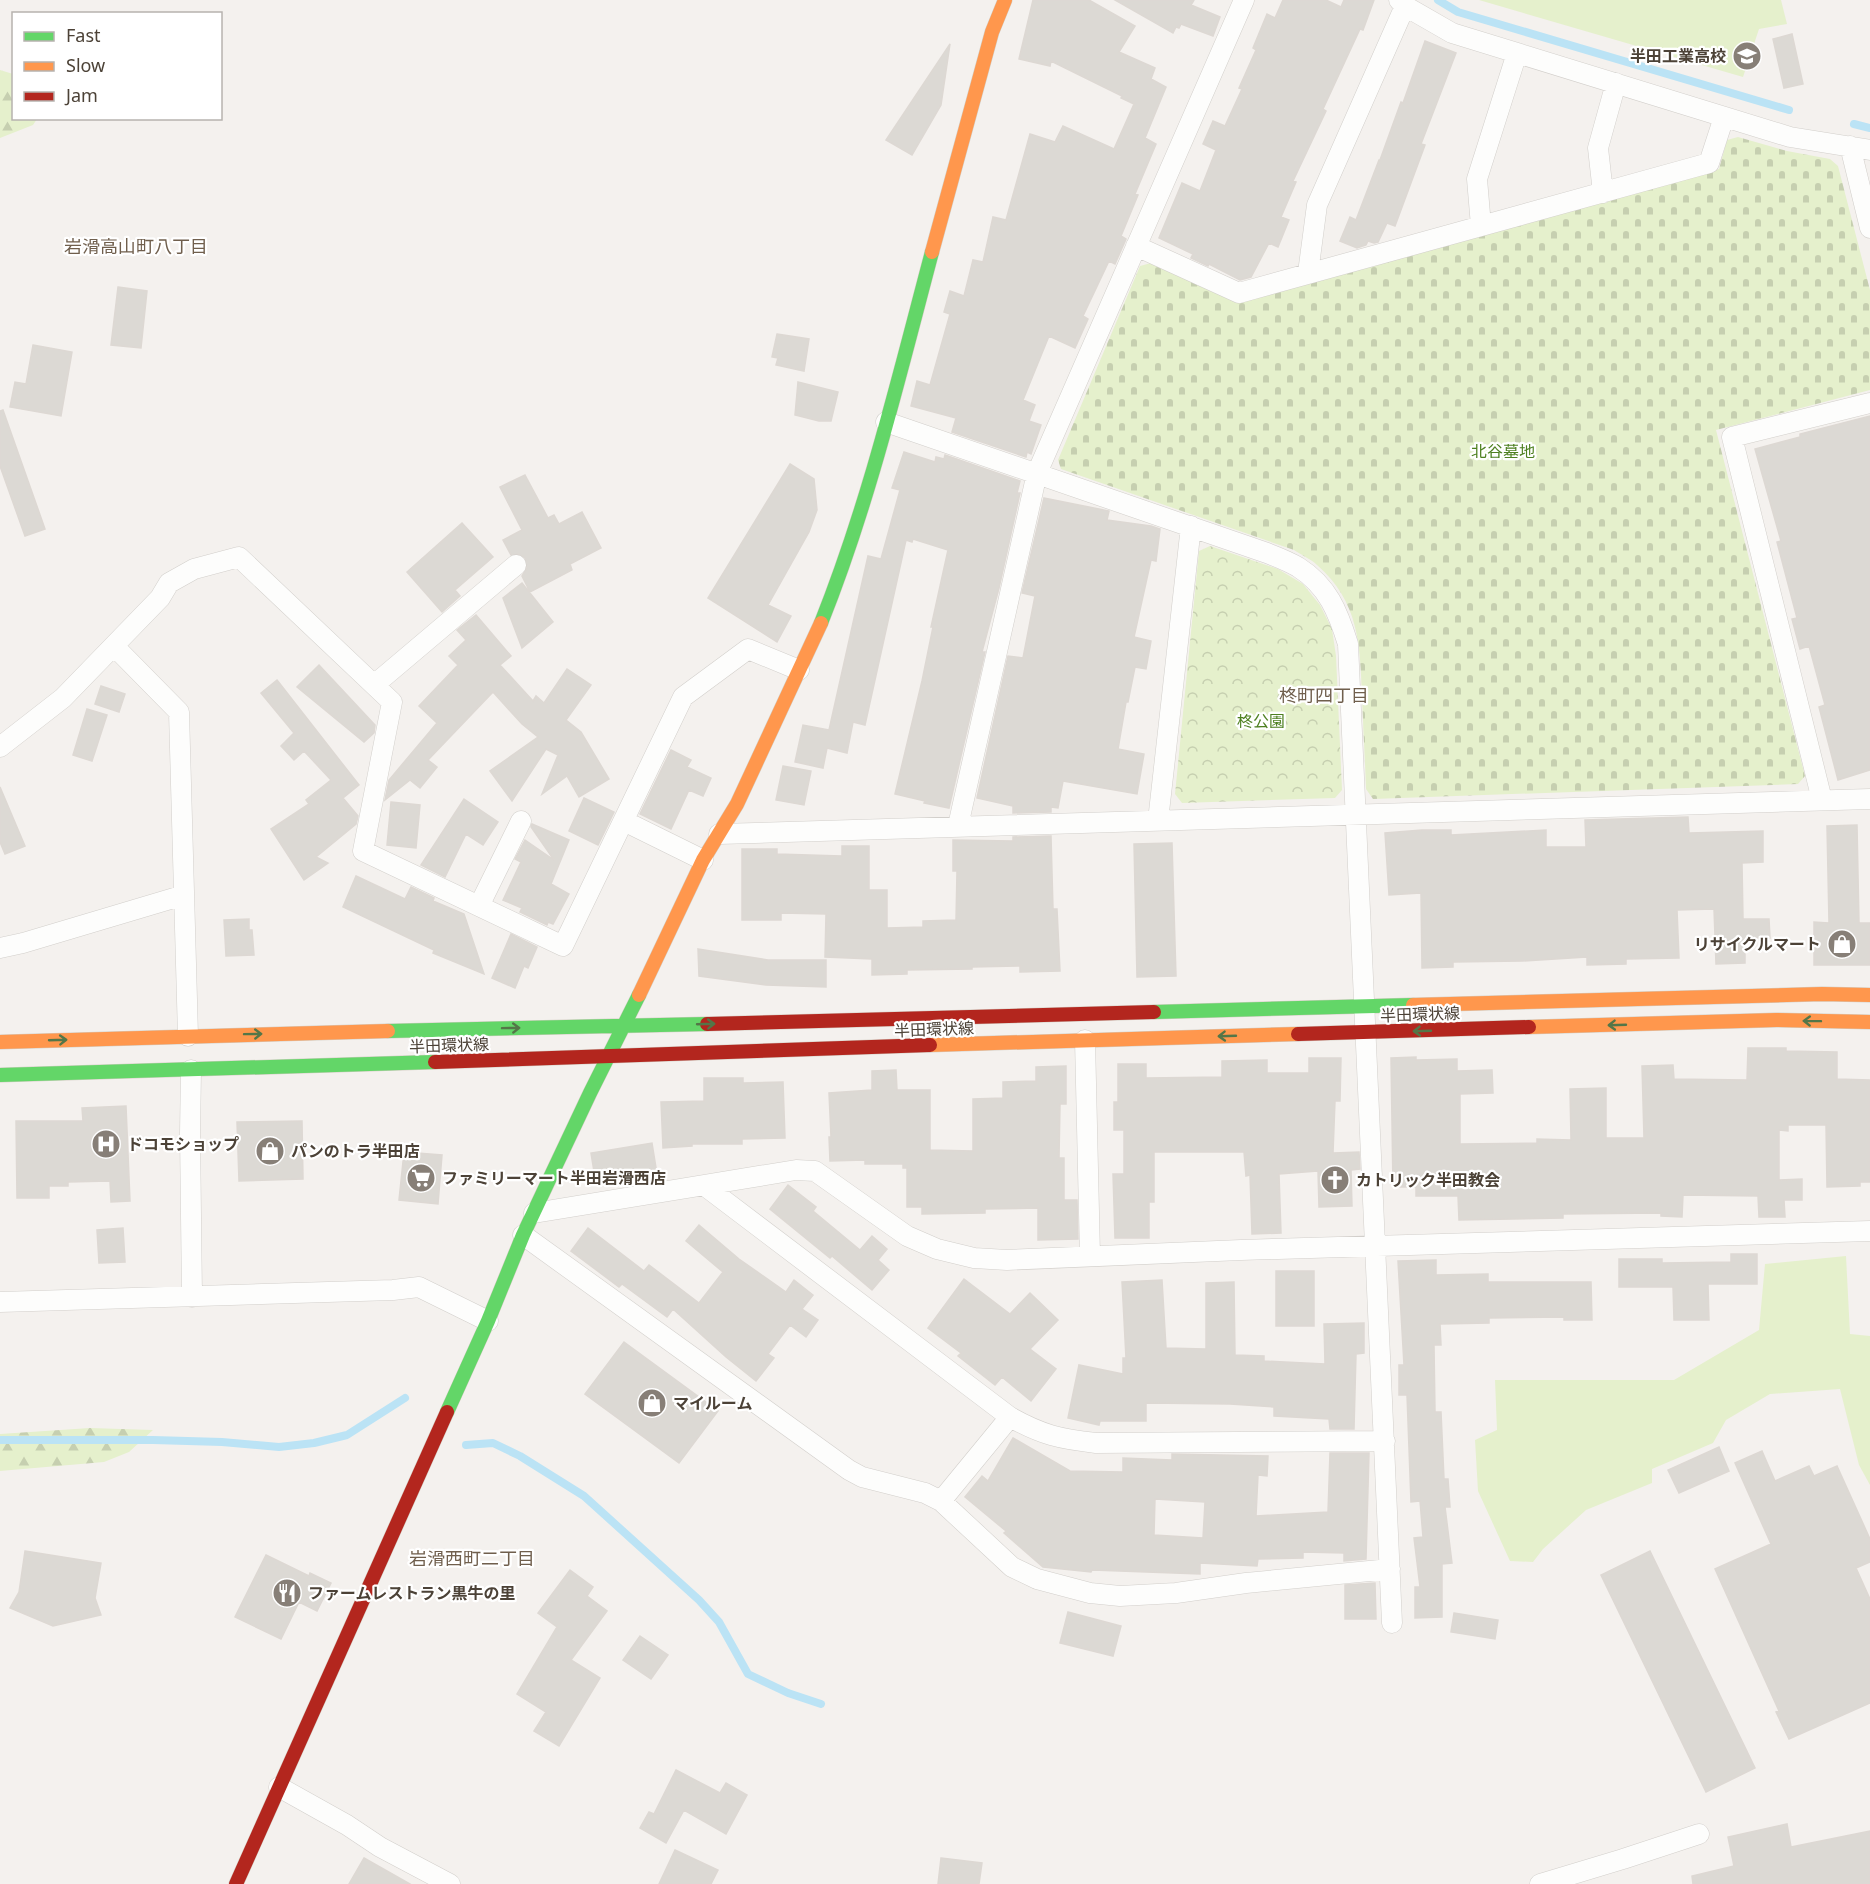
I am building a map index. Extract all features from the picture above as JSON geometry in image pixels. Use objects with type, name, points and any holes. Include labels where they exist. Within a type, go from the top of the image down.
[{"type":"main road","points":[[236,1884],[488,1321],[523,1235],[703,860],[737,804],[819,628],[842,570],[872,475],[992,32],[1005,0]]},
{"type":"main road","name":"半田環状線","points":[[0,1042],[1822,994],[1870,996]]},
{"type":"main road","name":"半田環状線","points":[[0,1075],[1776,1020],[1870,1022]]},
{"type":"street","points":[[958,826],[1036,473],[1244,0]]},
{"type":"street","points":[[1308,273],[1317,205],[1402,3],[1452,33],[1790,137],[1870,150]]},
{"type":"street","points":[[1481,226],[1477,179],[1516,53]]},
{"type":"street","points":[[1603,193],[1598,148],[1616,83]]},
{"type":"street","points":[[1137,246],[1239,293],[1710,163],[1724,117]]},
{"type":"street","points":[[1850,147],[1870,228]]},
{"type":"street","points":[[1822,800],[1732,437],[1870,403]]},
{"type":"street","points":[[886,422],[1267,553],[1297,566],[1322,587],[1339,615],[1348,644],[1357,815],[1392,1623]]},
{"type":"street","points":[[1158,821],[1191,526]]},
{"type":"street","points":[[0,747],[63,698],[160,598],[169,582],[194,569],[239,557],[392,702],[363,851],[563,946],[683,697],[748,649],[799,670]]},
{"type":"street","points":[[374,685],[516,565]]},
{"type":"street","points":[[114,646],[179,712],[188,1036]]},
{"type":"street","points":[[719,834],[1870,799]]},
{"type":"street","points":[[479,906],[521,821]]},
{"type":"street","points":[[624,821],[703,860]]},
{"type":"street","points":[[0,948],[22,944],[184,895]]},
{"type":"street","points":[[1085,1040],[1090,1256]]},
{"type":"street","points":[[191,1070],[192,1297]]},
{"type":"street","points":[[534,1213],[796,1170],[815,1171],[907,1236],[936,1249],[974,1258],[1007,1260],[1870,1231]]},
{"type":"street","points":[[705,1186],[1010,1417],[1036,1431],[1065,1439],[1096,1443],[1385,1441]]},
{"type":"street","points":[[523,1235],[849,1470],[862,1478],[925,1493],[941,1502],[1012,1567],[1037,1580],[1090,1593],[1120,1596],[1176,1593],[1246,1583],[1390,1569]]},
{"type":"street","points":[[0,1302],[192,1297],[419,1287],[488,1321]]},
{"type":"street","points":[[941,1502],[1010,1417]]},
{"type":"street","points":[[279,1788],[347,1825],[380,1848],[450,1884]]},
{"type":"street","points":[[1539,1884],[1699,1834]]},
{"type":"green space","points":[[1479,0],[1781,0],[1787,24],[1759,29],[1743,77]]},
{"type":"green space","points":[[0,70],[12,74],[12,120],[36,120],[33,125],[0,138]]},
{"type":"green space","name":"北谷墓地","points":[[1738,137],[1787,151],[1830,159],[1838,166],[1870,290],[1870,390],[1716,430],[1805,776],[1798,784],[1373,799],[1366,789],[1358,641],[1349,609],[1331,579],[1315,563],[1294,550],[1061,469],[1058,460],[1140,266],[1151,263],[1237,301],[1719,169],[1727,140]]},
{"type":"green space","name":"柊公園","points":[[1210,546],[1278,569],[1303,584],[1320,605],[1332,629],[1336,656],[1342,790],[1335,798],[1182,803],[1175,794],[1199,551]]},
{"type":"green space","points":[[1846,1256],[1850,1334],[1870,1336],[1870,1485],[1859,1465],[1840,1389],[1770,1394],[1726,1420],[1713,1443],[1652,1469],[1652,1483],[1586,1510],[1543,1549],[1533,1562],[1510,1561],[1478,1491],[1475,1440],[1497,1430],[1495,1380],[1674,1380],[1759,1330],[1765,1264]]},
{"type":"green space","points":[[90,1428],[153,1430],[129,1452],[104,1462],[0,1471],[0,1434]]},
{"type":"building","points":[[1033,0],[1089,0],[1135,26],[1119,52],[1155,68],[1151,79],[1166,87],[1145,138],[1156,144],[1135,194],[1138,195],[1121,236],[1126,239],[1115,264],[1109,261],[1083,316],[1088,319],[1075,348],[1049,336],[1023,400],[1035,405],[1029,421],[1041,425],[1031,454],[1027,452],[1026,457],[952,432],[956,418],[911,406],[917,381],[930,385],[950,314],[944,312],[950,291],[964,296],[973,260],[983,262],[993,217],[1006,220],[1030,134],[1055,142],[1063,126],[1114,149],[1134,104],[1051,61],[1050,66],[1019,59]]},
{"type":"building","points":[[1115,0],[1194,0],[1191,5],[1220,17],[1213,36],[1181,24],[1173,33]]},
{"type":"building","points":[[1283,0],[1326,0],[1341,7],[1344,0],[1374,0],[1363,30],[1360,29],[1323,109],[1326,111],[1293,181],[1296,182],[1281,217],[1289,220],[1278,247],[1269,243],[1251,277],[1240,280],[1209,264],[1208,266],[1191,258],[1193,254],[1159,238],[1182,183],[1200,191],[1216,150],[1203,144],[1213,121],[1225,126],[1242,89],[1239,88],[1256,50],[1253,48],[1267,14],[1275,18]]},
{"type":"building","points":[[1792,34],[1803,84],[1784,88],[1773,39]]},
{"type":"building","points":[[1425,41],[1456,53],[1421,144],[1425,145],[1395,226],[1387,223],[1378,242],[1368,241],[1366,245],[1357,248],[1340,241],[1350,217],[1356,220]]},
{"type":"building","points":[[950,44],[941,105],[912,155],[886,140]]},
{"type":"building","points":[[118,287],[147,291],[141,348],[111,345]]},
{"type":"building","points":[[777,334],[809,339],[804,371],[776,365],[778,358],[772,357]]},
{"type":"building","points":[[33,345],[72,352],[61,416],[10,407],[15,382],[26,384]]},
{"type":"building","points":[[798,382],[838,392],[831,421],[819,421],[795,415]]},
{"type":"building","points":[[3,410],[45,529],[25,536],[0,466],[0,411]]},
{"type":"building","points":[[1870,416],[1870,770],[1838,780],[1819,707],[1825,705],[1809,646],[1800,649],[1792,619],[1797,618],[1777,542],[1781,541],[1755,449],[1800,437],[1800,434]]},
{"type":"building","points":[[904,452],[935,462],[936,457],[944,459],[945,455],[1020,481],[1017,493],[1020,493],[982,652],[985,652],[949,808],[895,794],[922,681],[948,550],[913,539],[912,542],[906,540],[865,725],[853,722],[847,753],[827,748],[823,768],[795,762],[803,725],[829,730],[868,556],[881,559],[900,490],[892,488]]},
{"type":"building","points":[[790,464],[814,479],[817,510],[809,532],[768,605],[791,616],[777,642],[708,598]]},
{"type":"building","points":[[525,475],[548,518],[554,515],[559,524],[582,512],[601,548],[570,564],[572,570],[530,592],[522,576],[527,568],[525,558],[519,554],[511,555],[503,540],[522,530],[500,487]]},
{"type":"building","points":[[1044,498],[1109,511],[1107,520],[1160,529],[1156,561],[1151,560],[1134,637],[1151,641],[1146,669],[1135,667],[1118,749],[1144,754],[1137,794],[1063,781],[1058,808],[1051,807],[1051,812],[1013,813],[1013,806],[977,798],[1008,656],[1023,658],[1035,596],[1022,593]]},
{"type":"building","points":[[462,523],[493,557],[455,590],[460,596],[442,612],[407,572]]},
{"type":"building","points":[[522,583],[553,622],[522,648],[503,598]]},
{"type":"building","points":[[476,615],[511,656],[500,665],[533,701],[536,696],[544,703],[567,669],[591,685],[566,720],[581,732],[609,779],[579,797],[567,776],[542,794],[558,755],[546,749],[512,801],[490,771],[538,737],[522,724],[493,692],[428,760],[437,767],[420,788],[410,780],[385,800],[389,780],[437,723],[419,706],[458,665],[449,656],[466,640],[457,630]]},
{"type":"building","points":[[319,665],[375,725],[374,733],[364,742],[297,687]]},
{"type":"building","points":[[277,680],[359,785],[343,798],[358,816],[356,824],[316,857],[328,863],[304,880],[271,829],[309,804],[306,800],[331,780],[304,751],[294,760],[281,746],[294,733],[261,693]]},
{"type":"building","points":[[101,686],[125,694],[119,712],[95,704]]},
{"type":"building","points":[[87,709],[107,715],[92,761],[73,755]]},
{"type":"building","points":[[671,750],[691,760],[687,767],[711,778],[703,796],[689,790],[671,829],[640,814]]},
{"type":"building","points":[[783,766],[811,771],[804,805],[776,800]]},
{"type":"building","points":[[0,787],[25,846],[5,854],[0,842]]},
{"type":"building","points":[[584,798],[614,812],[598,845],[569,831]]},
{"type":"building","points":[[464,799],[498,822],[483,845],[466,834],[445,877],[421,865]]},
{"type":"building","points":[[391,802],[420,805],[416,848],[387,845]]},
{"type":"building","points":[[1688,817],[1689,833],[1763,831],[1763,862],[1742,863],[1743,919],[1769,919],[1770,938],[1745,938],[1745,963],[1716,964],[1714,909],[1677,910],[1679,958],[1626,959],[1626,964],[1587,965],[1587,957],[1453,962],[1453,967],[1422,968],[1421,893],[1389,895],[1385,833],[1451,830],[1451,835],[1546,830],[1546,847],[1586,847],[1585,820]]},
{"type":"building","points":[[532,824],[569,840],[551,884],[569,894],[553,924],[548,922],[547,925],[520,912],[522,908],[503,900],[521,862],[515,859],[525,840],[554,860],[531,827]]},
{"type":"building","points":[[1857,825],[1859,923],[1870,923],[1870,965],[1814,965],[1814,922],[1829,923],[1827,826]]},
{"type":"building","points":[[1051,836],[1053,909],[1057,909],[1060,971],[1020,972],[1020,966],[972,967],[972,969],[907,970],[907,974],[872,975],[872,959],[825,957],[826,914],[781,913],[781,920],[742,920],[742,849],[777,849],[777,854],[842,856],[842,846],[869,846],[869,890],[887,890],[887,928],[923,927],[923,921],[956,920],[957,871],[953,871],[953,840],[1013,841],[1013,837]]},
{"type":"building","points":[[1172,843],[1176,976],[1137,977],[1134,844]]},
{"type":"building","points":[[356,876],[405,899],[411,887],[434,898],[433,901],[464,914],[484,974],[433,953],[434,950],[343,907]]},
{"type":"building","points":[[249,919],[254,955],[226,956],[224,920]]},
{"type":"building","points":[[511,934],[537,947],[528,968],[524,966],[515,988],[492,978]]},
{"type":"building","points":[[698,949],[768,960],[826,960],[826,987],[766,985],[699,976]]},
{"type":"building","points":[[1748,1048],[1837,1052],[1837,1079],[1870,1080],[1870,1182],[1860,1182],[1860,1186],[1827,1187],[1826,1125],[1788,1125],[1788,1131],[1779,1130],[1779,1180],[1802,1179],[1802,1200],[1784,1200],[1785,1217],[1759,1217],[1758,1196],[1683,1195],[1682,1217],[1661,1216],[1661,1213],[1563,1214],[1563,1218],[1459,1220],[1458,1196],[1416,1196],[1416,1187],[1393,1187],[1391,1058],[1457,1059],[1457,1071],[1492,1070],[1493,1093],[1460,1094],[1460,1144],[1537,1143],[1537,1139],[1571,1140],[1570,1089],[1606,1088],[1606,1138],[1644,1138],[1642,1066],[1673,1065],[1674,1079],[1747,1080]]},
{"type":"building","points":[[1309,1058],[1341,1058],[1340,1101],[1335,1101],[1333,1153],[1359,1152],[1360,1169],[1351,1170],[1352,1206],[1319,1207],[1318,1171],[1279,1174],[1281,1233],[1252,1234],[1250,1175],[1246,1176],[1244,1152],[1154,1152],[1154,1202],[1149,1202],[1149,1238],[1115,1238],[1113,1174],[1124,1174],[1124,1130],[1114,1130],[1114,1102],[1118,1102],[1118,1064],[1146,1064],[1146,1078],[1222,1077],[1222,1061],[1267,1060],[1267,1073],[1309,1073]]},
{"type":"building","points":[[1066,1066],[1066,1104],[1060,1104],[1059,1158],[1064,1158],[1064,1200],[1077,1200],[1078,1239],[1038,1240],[1038,1208],[985,1209],[985,1213],[922,1214],[922,1207],[907,1207],[907,1168],[903,1168],[903,1164],[865,1164],[865,1160],[830,1161],[829,1093],[872,1090],[872,1071],[896,1070],[897,1090],[930,1090],[930,1150],[973,1151],[973,1099],[1003,1098],[1003,1082],[1036,1081],[1036,1067]]},
{"type":"building","points":[[704,1078],[743,1078],[743,1083],[783,1082],[785,1138],[742,1139],[742,1144],[692,1144],[692,1146],[663,1148],[661,1102],[704,1101]]},
{"type":"building","points":[[126,1106],[130,1201],[111,1202],[110,1181],[68,1182],[68,1186],[49,1186],[49,1198],[17,1198],[16,1121],[83,1121],[82,1108]]},
{"type":"building","name":"パンのトラ半田店","points":[[302,1121],[303,1179],[239,1181],[237,1122]]},
{"type":"building","points":[[652,1143],[657,1174],[596,1184],[591,1153]]},
{"type":"building","name":"ファミリーマート半田岩滑西店","points":[[404,1152],[442,1155],[438,1204],[399,1200]]},
{"type":"building","points":[[788,1185],[816,1207],[813,1211],[860,1250],[872,1236],[887,1249],[878,1260],[889,1270],[872,1290],[770,1209]]},
{"type":"building","points":[[699,1225],[739,1259],[786,1292],[794,1280],[813,1295],[802,1309],[818,1320],[806,1337],[790,1325],[768,1354],[774,1358],[756,1381],[673,1309],[667,1317],[622,1284],[619,1287],[571,1251],[588,1228],[644,1271],[649,1265],[699,1303],[723,1272],[686,1241]]},
{"type":"building","points":[[123,1228],[125,1262],[99,1263],[97,1230]]},
{"type":"building","points":[[1731,1254],[1757,1254],[1757,1284],[1708,1284],[1709,1320],[1674,1320],[1673,1287],[1619,1287],[1619,1259],[1662,1259],[1662,1263],[1731,1262]]},
{"type":"building","points":[[1436,1260],[1436,1275],[1488,1274],[1488,1282],[1591,1282],[1592,1320],[1564,1320],[1564,1317],[1489,1318],[1489,1323],[1440,1324],[1441,1345],[1434,1345],[1435,1412],[1441,1412],[1444,1479],[1448,1479],[1450,1507],[1445,1507],[1452,1563],[1442,1564],[1442,1617],[1415,1618],[1415,1587],[1420,1587],[1414,1538],[1423,1537],[1420,1501],[1411,1502],[1407,1395],[1399,1395],[1399,1365],[1404,1365],[1398,1261]]},
{"type":"building","points":[[1276,1271],[1314,1271],[1314,1326],[1276,1326]]},
{"type":"building","points":[[964,1279],[1010,1314],[1030,1293],[1058,1320],[1030,1349],[1056,1369],[1031,1401],[1002,1377],[995,1385],[958,1356],[961,1353],[928,1328]]},
{"type":"building","points":[[1162,1280],[1166,1348],[1206,1349],[1206,1283],[1234,1282],[1235,1355],[1264,1356],[1264,1361],[1325,1364],[1324,1324],[1364,1323],[1364,1353],[1356,1354],[1354,1429],[1330,1429],[1329,1419],[1274,1416],[1274,1407],[1230,1404],[1146,1403],[1146,1421],[1100,1421],[1099,1425],[1068,1418],[1079,1365],[1123,1374],[1123,1358],[1126,1358],[1122,1282]]},
{"type":"building","name":"マイルーム","points":[[624,1342],[718,1411],[679,1463],[585,1394]]},
{"type":"building","points":[[1013,1438],[1070,1471],[1123,1472],[1123,1458],[1172,1460],[1172,1454],[1268,1456],[1267,1476],[1258,1475],[1256,1516],[1328,1512],[1330,1453],[1369,1453],[1366,1559],[1344,1561],[1344,1553],[1303,1552],[1303,1558],[1258,1559],[1257,1566],[1200,1563],[1200,1574],[1092,1570],[1091,1572],[1043,1567],[1004,1533],[1006,1531],[965,1497],[982,1476],[988,1481]],"holes":[[[1155,1499],[1205,1502],[1203,1538],[1154,1535]]]},
{"type":"building","points":[[1719,1447],[1729,1471],[1679,1493],[1668,1470]]},
{"type":"building","points":[[1762,1451],[1775,1481],[1809,1466],[1814,1476],[1837,1466],[1870,1539],[1870,1562],[1856,1568],[1870,1599],[1870,1703],[1789,1739],[1776,1712],[1779,1711],[1715,1569],[1771,1544],[1735,1463]]},
{"type":"building","points":[[25,1551],[101,1563],[95,1598],[101,1615],[53,1626],[10,1608],[19,1592]]},
{"type":"building","points":[[1650,1551],[1755,1768],[1706,1792],[1601,1575]]},
{"type":"building","name":"ファームレストラン黒牛の里","points":[[266,1555],[309,1576],[310,1573],[331,1583],[317,1611],[299,1602],[281,1639],[235,1617]]},
{"type":"building","points":[[570,1570],[593,1587],[587,1596],[607,1611],[571,1660],[600,1678],[559,1746],[534,1731],[546,1712],[517,1694],[557,1627],[538,1613]]},
{"type":"building","points":[[1375,1583],[1376,1619],[1345,1619],[1345,1585]]},
{"type":"building","points":[[1068,1612],[1121,1626],[1113,1656],[1060,1643]]},
{"type":"building","points":[[1454,1613],[1498,1620],[1495,1639],[1451,1632]]},
{"type":"building","points":[[640,1636],[668,1655],[651,1679],[623,1660]]},
{"type":"building","points":[[676,1770],[720,1793],[726,1783],[747,1795],[726,1834],[684,1810],[666,1843],[640,1828],[649,1812],[654,1814]]},
{"type":"building","points":[[1787,1824],[1791,1847],[1870,1831],[1870,1884],[1693,1884],[1692,1876],[1734,1866],[1728,1837]]},
{"type":"building","points":[[675,1850],[718,1870],[711,1884],[659,1884]]},
{"type":"building","points":[[364,1858],[410,1884],[349,1884]]},
{"type":"building","points":[[941,1858],[982,1863],[979,1884],[938,1884]]},
{"type":"waterway","points":[[1438,0],[1458,12],[1789,110]]},
{"type":"waterway","points":[[1854,124],[1870,128]]},
{"type":"waterway","points":[[0,1440],[153,1440],[222,1442],[279,1447],[314,1443],[347,1435],[405,1398]]},
{"type":"waterway","points":[[466,1445],[493,1443],[520,1456],[584,1496],[699,1600],[719,1622],[748,1674],[788,1693],[821,1704]]},
{"type":"traffic: fast","points":[[821,623],[869,486],[932,252]]},
{"type":"traffic: fast","points":[[447,1412],[523,1235],[639,995]]},
{"type":"traffic: fast","points":[[1154,1012],[1413,1005]]},
{"type":"traffic: fast","points":[[388,1031],[707,1024]]},
{"type":"traffic: fast","points":[[0,1075],[435,1062]]},
{"type":"traffic: slow","points":[[932,252],[992,32],[1005,0]]},
{"type":"traffic: slow","points":[[639,995],[703,860],[737,804],[821,623]]},
{"type":"traffic: slow","points":[[1413,1005],[1822,994],[1870,995]]},
{"type":"traffic: slow","points":[[1529,1027],[1776,1020],[1870,1022]]},
{"type":"traffic: slow","points":[[0,1042],[388,1031]]},
{"type":"traffic: slow","points":[[930,1045],[1298,1034]]},
{"type":"traffic: jam","points":[[707,1024],[1154,1012]]},
{"type":"traffic: jam","points":[[1298,1034],[1529,1027]]},
{"type":"traffic: jam","points":[[435,1062],[930,1045]]},
{"type":"traffic: jam","points":[[236,1884],[447,1412]]},
{"type":"place","name":"半田工業高校","points":[[1747,56]]},
{"type":"place","name":"リサイクルマート","points":[[1842,944]]},
{"type":"place","name":"ドコモショップ","points":[[106,1144]]},
{"type":"place","name":"パンのトラ半田店","points":[[270,1151]]},
{"type":"place","name":"ファミリーマート半田岩滑西店","points":[[421,1178]]},
{"type":"place","name":"カトリック半田教会","points":[[1335,1180]]},
{"type":"place","name":"マイルーム","points":[[652,1403]]},
{"type":"place","name":"ファームレストラン黒牛の里","points":[[287,1593]]},
{"type":"district","name":"岩滑高山町八丁目","points":[[136,247]]},
{"type":"district","name":"柊町四丁目","points":[[1324,696]]},
{"type":"district","name":"岩滑西町二丁目","points":[[472,1559]]}]
